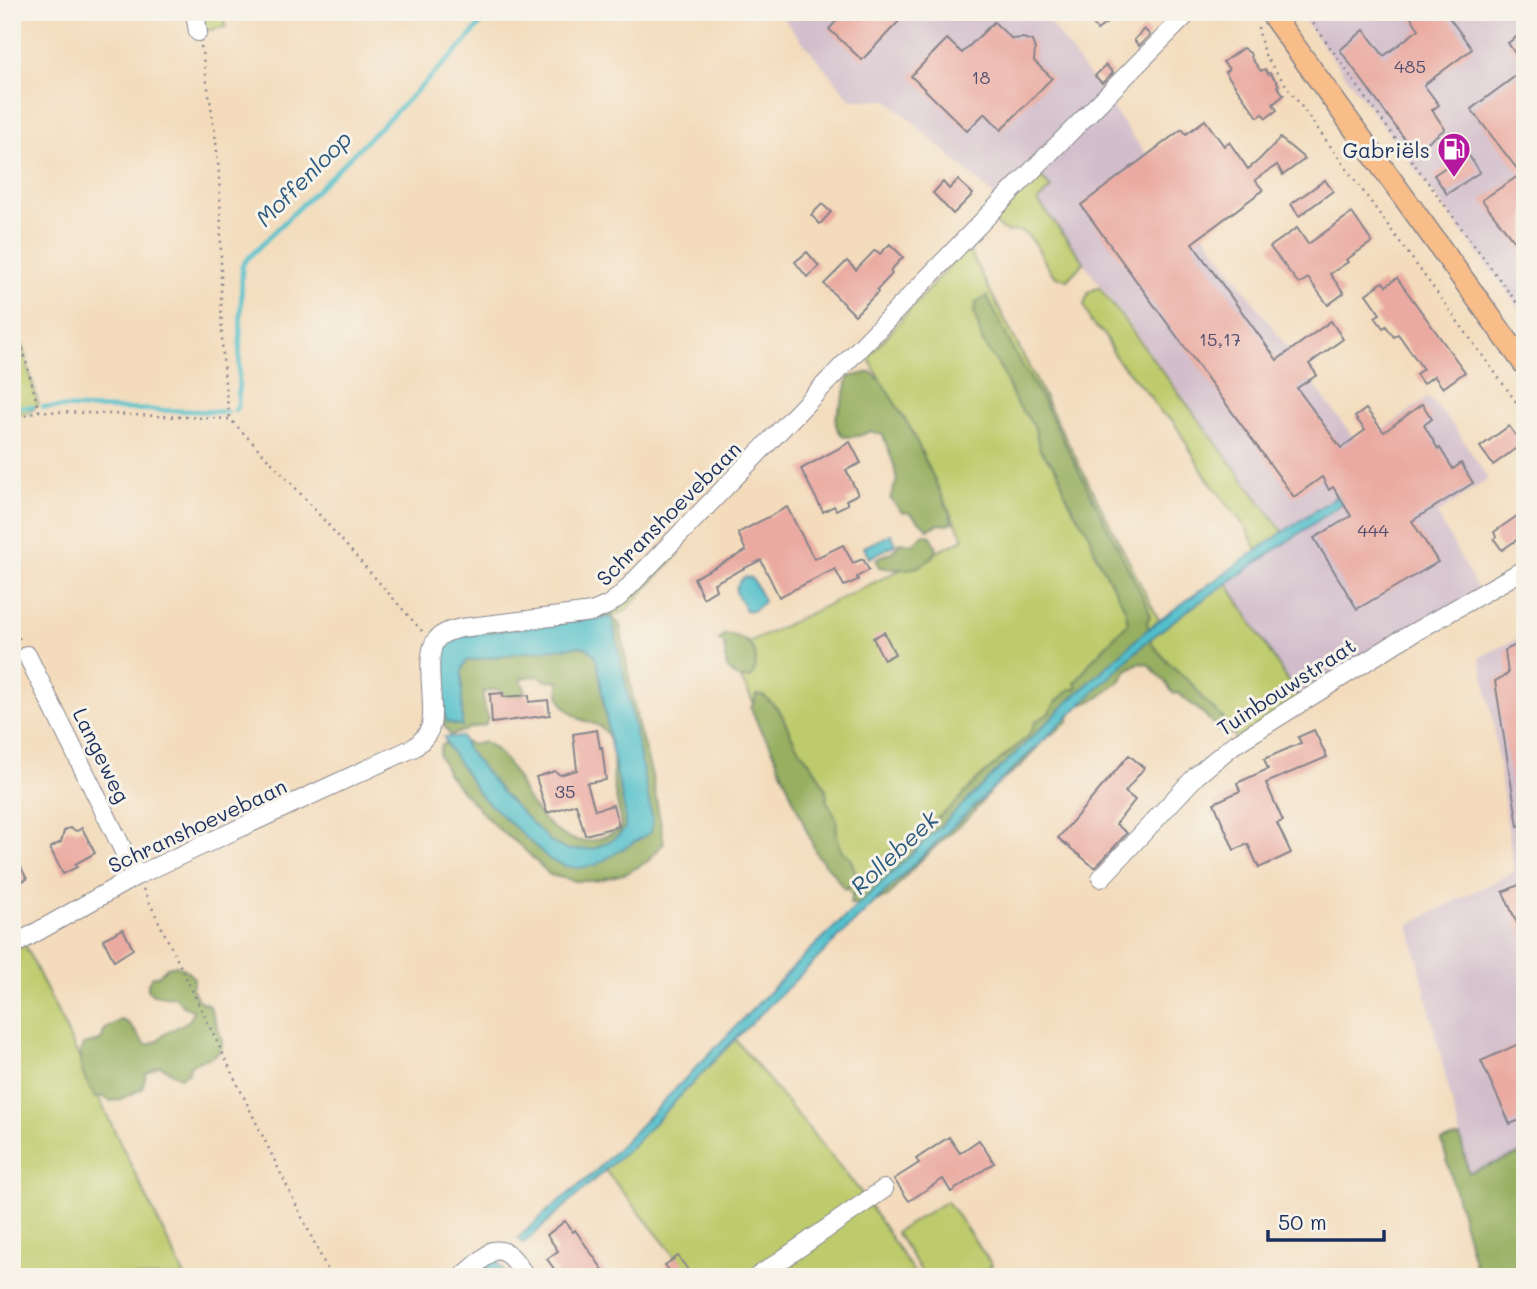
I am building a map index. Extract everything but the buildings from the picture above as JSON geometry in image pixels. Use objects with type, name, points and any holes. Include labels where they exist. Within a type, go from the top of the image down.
[{"type":"main road","points":[[1263,16],[1525,365]]},
{"type":"street","points":[[195,12],[198,32]]},
{"type":"street","name":"Schranshoevebaan","points":[[12,946],[136,876],[415,747],[425,738],[431,727],[431,652],[437,639],[451,631],[592,612],[619,597],[1189,12]]},
{"type":"street","name":"Tuinbouwstraat","points":[[1101,878],[1196,776],[1232,746],[1399,641],[1525,569]]},
{"type":"street","name":"Langeweg","points":[[27,654],[136,876]]},
{"type":"street","points":[[757,1277],[884,1189]]},
{"type":"street","points":[[462,1277],[492,1251],[498,1249],[509,1254],[526,1277]]},
{"type":"path","points":[[1305,12],[1525,314]]},
{"type":"path","points":[[1263,16],[1267,59],[1525,414]]},
{"type":"path","points":[[198,32],[214,123],[219,177],[222,329],[230,419],[433,644]]},
{"type":"path","points":[[12,308],[39,411]]},
{"type":"path","points":[[12,421],[39,411],[230,419]]},
{"type":"path","points":[[136,876],[331,1277]]},
{"type":"shaded area","points":[[778,12],[1042,12],[1360,447],[1428,397],[1454,426],[1488,479],[1437,514],[1480,594],[1301,702],[1227,583],[1289,540],[1023,181],[1001,202],[888,100],[851,100]]},
{"type":"shaded area","points":[[1298,12],[1525,12],[1525,316]]},
{"type":"shaded area","points":[[1525,635],[1525,1152],[1469,1173],[1409,924],[1514,872],[1493,721],[1480,657]]},
{"type":"green space","points":[[223,15],[226,27],[203,31],[201,20]]},
{"type":"green space","points":[[1039,174],[1051,188],[1038,201],[1084,262],[1067,280],[1052,273],[1027,235],[1018,231],[1007,232],[994,221]]},
{"type":"green space","points":[[967,246],[1159,620],[857,905],[728,653],[964,539],[868,357]]},
{"type":"green space","points":[[1099,287],[1283,532],[1257,550],[1246,528],[1207,478],[1173,421],[1159,411],[1149,395],[1116,358],[1104,334],[1091,323],[1084,304],[1089,292]]},
{"type":"green space","points":[[987,296],[1148,607],[1150,616],[1147,622],[1152,644],[1235,733],[1225,734],[1219,731],[1205,715],[1179,694],[1172,692],[1148,664],[1139,663],[1128,669],[1120,681],[1098,698],[1072,709],[1068,722],[1042,742],[1022,765],[994,787],[972,814],[922,859],[888,897],[868,904],[850,904],[854,893],[878,873],[888,853],[909,845],[1028,736],[1036,721],[1048,714],[1070,689],[1077,689],[1075,683],[1092,660],[1128,623],[1125,608],[1096,555],[1088,532],[1065,493],[1058,471],[1040,450],[1034,426],[1016,403],[1001,369],[983,343],[974,312],[976,303]]},
{"type":"green space","points":[[12,308],[38,403],[33,410],[12,418]]},
{"type":"green space","points":[[871,372],[881,381],[911,429],[950,513],[952,522],[948,525],[939,524],[928,529],[910,513],[902,512],[890,498],[897,481],[883,435],[871,431],[844,437],[836,426],[848,377]]},
{"type":"green space","points":[[924,534],[931,536],[937,548],[927,562],[905,569],[879,567],[876,559],[893,551],[900,542],[913,544]]},
{"type":"green space","points":[[677,547],[679,553],[624,612],[609,617],[607,613]]},
{"type":"green space","points":[[1227,583],[1301,702],[1240,742],[1146,642]]},
{"type":"green space","points":[[609,613],[620,625],[638,725],[652,776],[664,843],[648,861],[627,873],[595,881],[576,881],[550,875],[522,847],[497,828],[448,774],[439,755],[441,746],[455,737],[473,745],[484,742],[507,762],[526,797],[545,821],[570,839],[590,841],[620,830],[612,748],[606,732],[580,719],[565,707],[560,696],[559,681],[547,681],[538,676],[521,678],[525,690],[517,705],[513,706],[497,689],[483,692],[488,717],[485,725],[450,735],[437,704],[437,652],[445,642],[483,628]]},
{"type":"green space","points":[[725,634],[742,639],[754,650],[756,662],[751,678],[737,678],[727,668],[724,643],[719,640]]},
{"type":"green space","points":[[757,695],[764,696],[780,711],[795,743],[826,789],[827,801],[836,818],[841,850],[849,856],[859,880],[844,889],[817,855],[769,742],[761,732],[751,708]]},
{"type":"green space","points":[[25,945],[185,1277],[12,1277],[12,953]]},
{"type":"green space","points":[[176,965],[194,978],[192,988],[198,1000],[209,1005],[221,1038],[219,1052],[190,1065],[189,1072],[181,1077],[159,1066],[146,1074],[142,1089],[118,1100],[110,1101],[102,1096],[95,1098],[80,1066],[83,1045],[100,1041],[104,1030],[121,1020],[129,1024],[148,1045],[190,1020],[193,1010],[183,1006],[175,997],[153,995],[148,990],[148,983],[153,976],[158,976],[167,967]]},
{"type":"green space","points":[[735,1039],[860,1191],[917,1277],[692,1277],[605,1170],[634,1144]]},
{"type":"green space","points":[[1460,1137],[1469,1173],[1525,1152],[1525,1277],[1478,1277],[1442,1141]]},
{"type":"green space","points":[[947,1201],[992,1265],[974,1277],[925,1277],[896,1232]]},
{"type":"water","points":[[1339,495],[1343,503],[1146,642],[735,1039],[634,1144],[523,1244],[518,1238],[594,1173],[805,955],[1141,635],[1208,585]]},
{"type":"water","points":[[891,534],[896,544],[869,558],[864,547]]},
{"type":"water","points":[[744,577],[752,578],[764,602],[752,611],[745,610],[736,591]]},
{"type":"water","points":[[609,617],[613,622],[653,822],[651,832],[596,865],[578,868],[550,860],[480,795],[444,737],[462,737],[467,749],[504,795],[551,842],[571,850],[593,849],[612,840],[625,828],[625,812],[595,656],[583,646],[467,661],[462,671],[462,726],[447,722],[438,682],[438,661],[444,645],[459,636]]},
{"type":"water","points":[[496,1259],[505,1272],[502,1274],[495,1268],[487,1277],[473,1277]]},
{"type":"waterway","name":"Moffenloop","points":[[235,410],[238,406],[242,266],[463,45],[490,12]]},
{"type":"waterway","name":"Moffenloop","points":[[12,411],[33,407]]},
{"type":"waterway","name":"Moffenloop","points":[[43,407],[228,412]]},
{"type":"place","name":"Gabriëls","points":[[1454,179]]},
{"type":"water label","name":"Rollebeek","points":[[894,852]]}]
